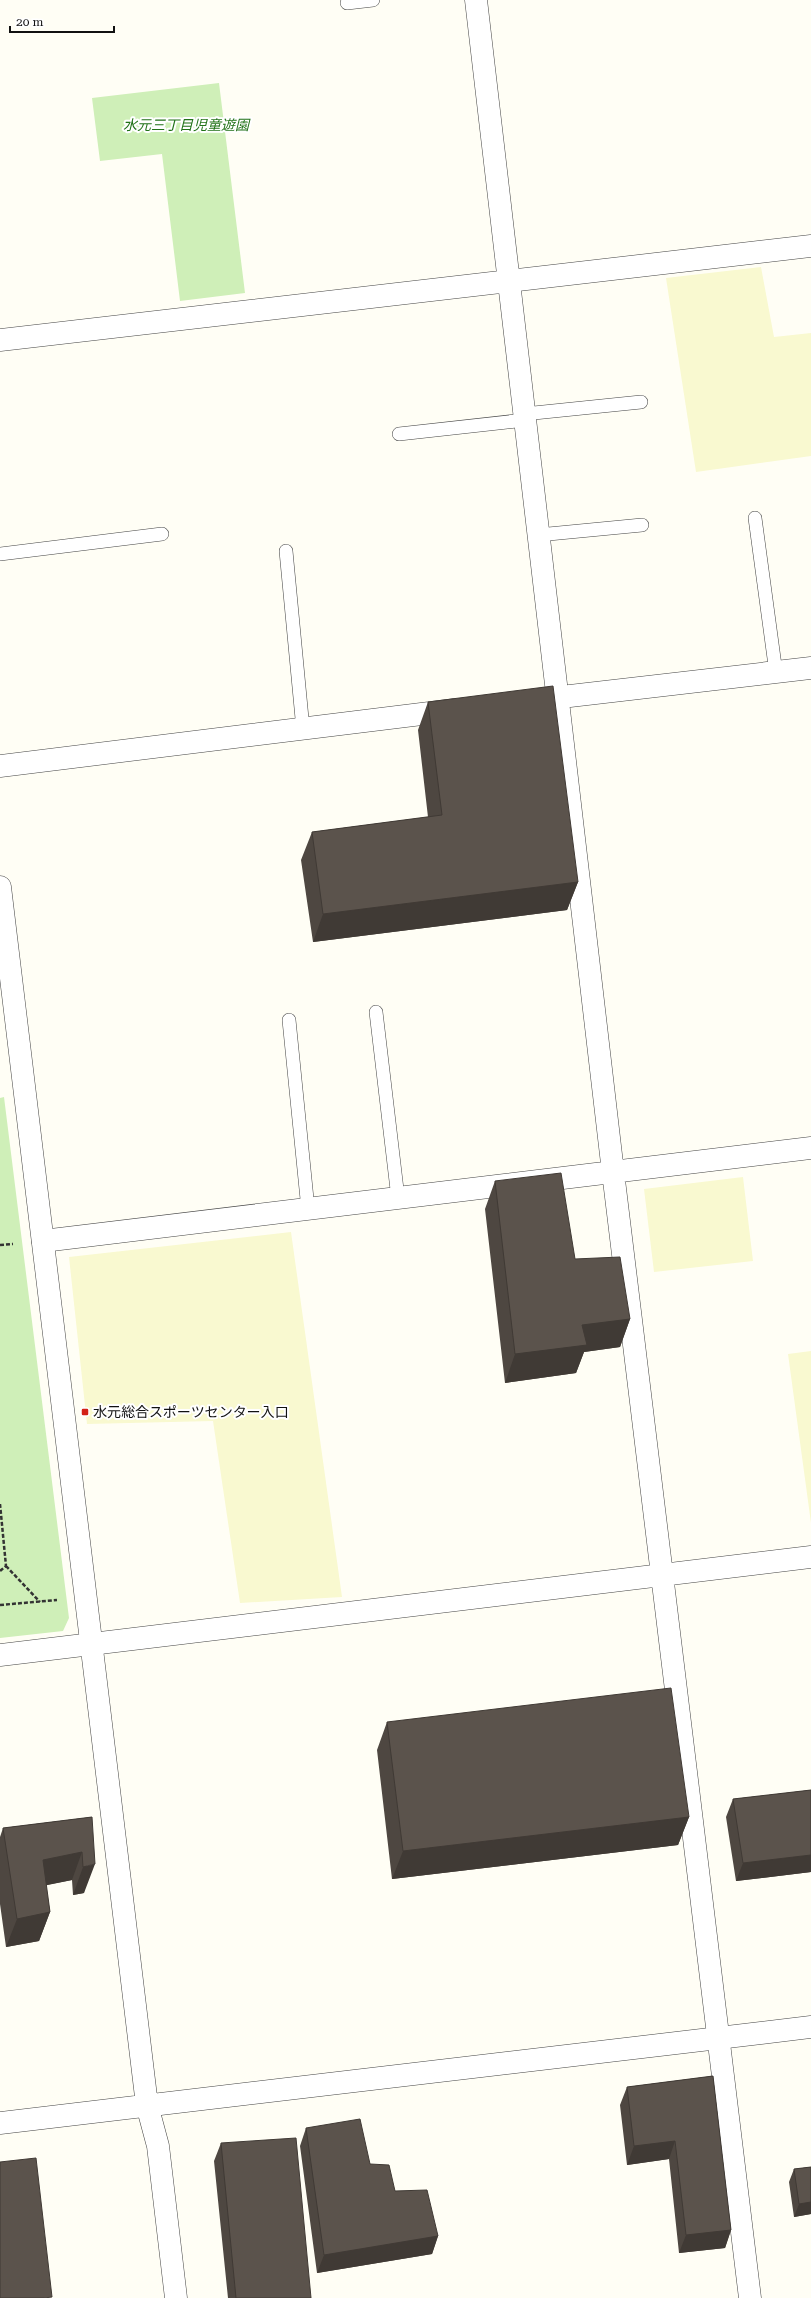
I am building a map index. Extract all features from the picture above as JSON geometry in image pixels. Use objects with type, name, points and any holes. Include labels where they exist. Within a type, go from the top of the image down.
[{"type":"street","points":[[476,0],[613,1172],[750,2298]]},
{"type":"street","points":[[0,340],[811,246]]},
{"type":"street","points":[[527,701],[811,668]]},
{"type":"street","points":[[0,766],[473,708]]},
{"type":"street","points":[[0,887],[147,2105],[158,2146],[176,2298]]},
{"type":"street","points":[[43,1241],[811,1148]]},
{"type":"street","points":[[0,1655],[811,1557]]},
{"type":"street","points":[[0,2123],[811,2027]]},
{"type":"lane","points":[[347,3],[372,0]]},
{"type":"lane","points":[[399,434],[641,402]]},
{"type":"lane","points":[[755,518],[776,673]]},
{"type":"lane","points":[[538,535],[642,525]]},
{"type":"lane","points":[[0,554],[162,534]]},
{"type":"lane","points":[[286,551],[303,729]]},
{"type":"lane","points":[[376,1012],[398,1198]]},
{"type":"lane","points":[[289,1020],[308,1209]]},
{"type":"path","points":[[0,1504],[6,1566],[40,1602]]},
{"type":"path","points":[[0,1571],[6,1566]]},
{"type":"path","points":[[0,1605],[40,1602],[85,1596]]},
{"type":"green space","name":"水元三丁目児童遊園","points":[[219,83],[245,293],[180,301],[162,154],[100,161],[92,98]]},
{"type":"green space","points":[[761,267],[774,337],[811,333],[811,456],[696,472],[666,278]]},
{"type":"green space","points":[[4,1097],[69,1618],[63,1631],[0,1638],[0,1098]]},
{"type":"green space","points":[[743,1177],[753,1261],[654,1272],[644,1189]]},
{"type":"green space","points":[[291,1232],[342,1597],[240,1603],[213,1421],[87,1424],[69,1257]]},
{"type":"green space","points":[[811,1351],[811,1523],[788,1354]]},
{"type":"building","points":[[553,686],[578,882],[323,914],[312,832],[442,815],[428,702]]},
{"type":"building","points":[[561,1173],[575,1259],[620,1257],[630,1319],[582,1325],[587,1345],[515,1354],[495,1181]]},
{"type":"building","points":[[671,1688],[689,1817],[403,1851],[387,1722]]},
{"type":"building","points":[[811,1790],[811,1855],[743,1863],[733,1799]]},
{"type":"building","points":[[92,1817],[95,1864],[83,1867],[82,1852],[43,1860],[50,1912],[17,1919],[3,1828]]},
{"type":"building","points":[[713,2076],[731,2230],[686,2235],[675,2141],[634,2146],[627,2087]]},
{"type":"building","points":[[360,2119],[370,2164],[389,2165],[395,2191],[427,2190],[438,2236],[324,2255],[306,2128]]},
{"type":"building","points":[[296,2138],[311,2298],[236,2298],[221,2143]]},
{"type":"building","points":[[36,2158],[52,2297],[0,2298],[0,2162]]},
{"type":"building","points":[[811,2167],[811,2202],[799,2204],[794,2169]]},
{"type":"place","name":"水元総合スポーツセンター入口","points":[[85,1412]]}]
